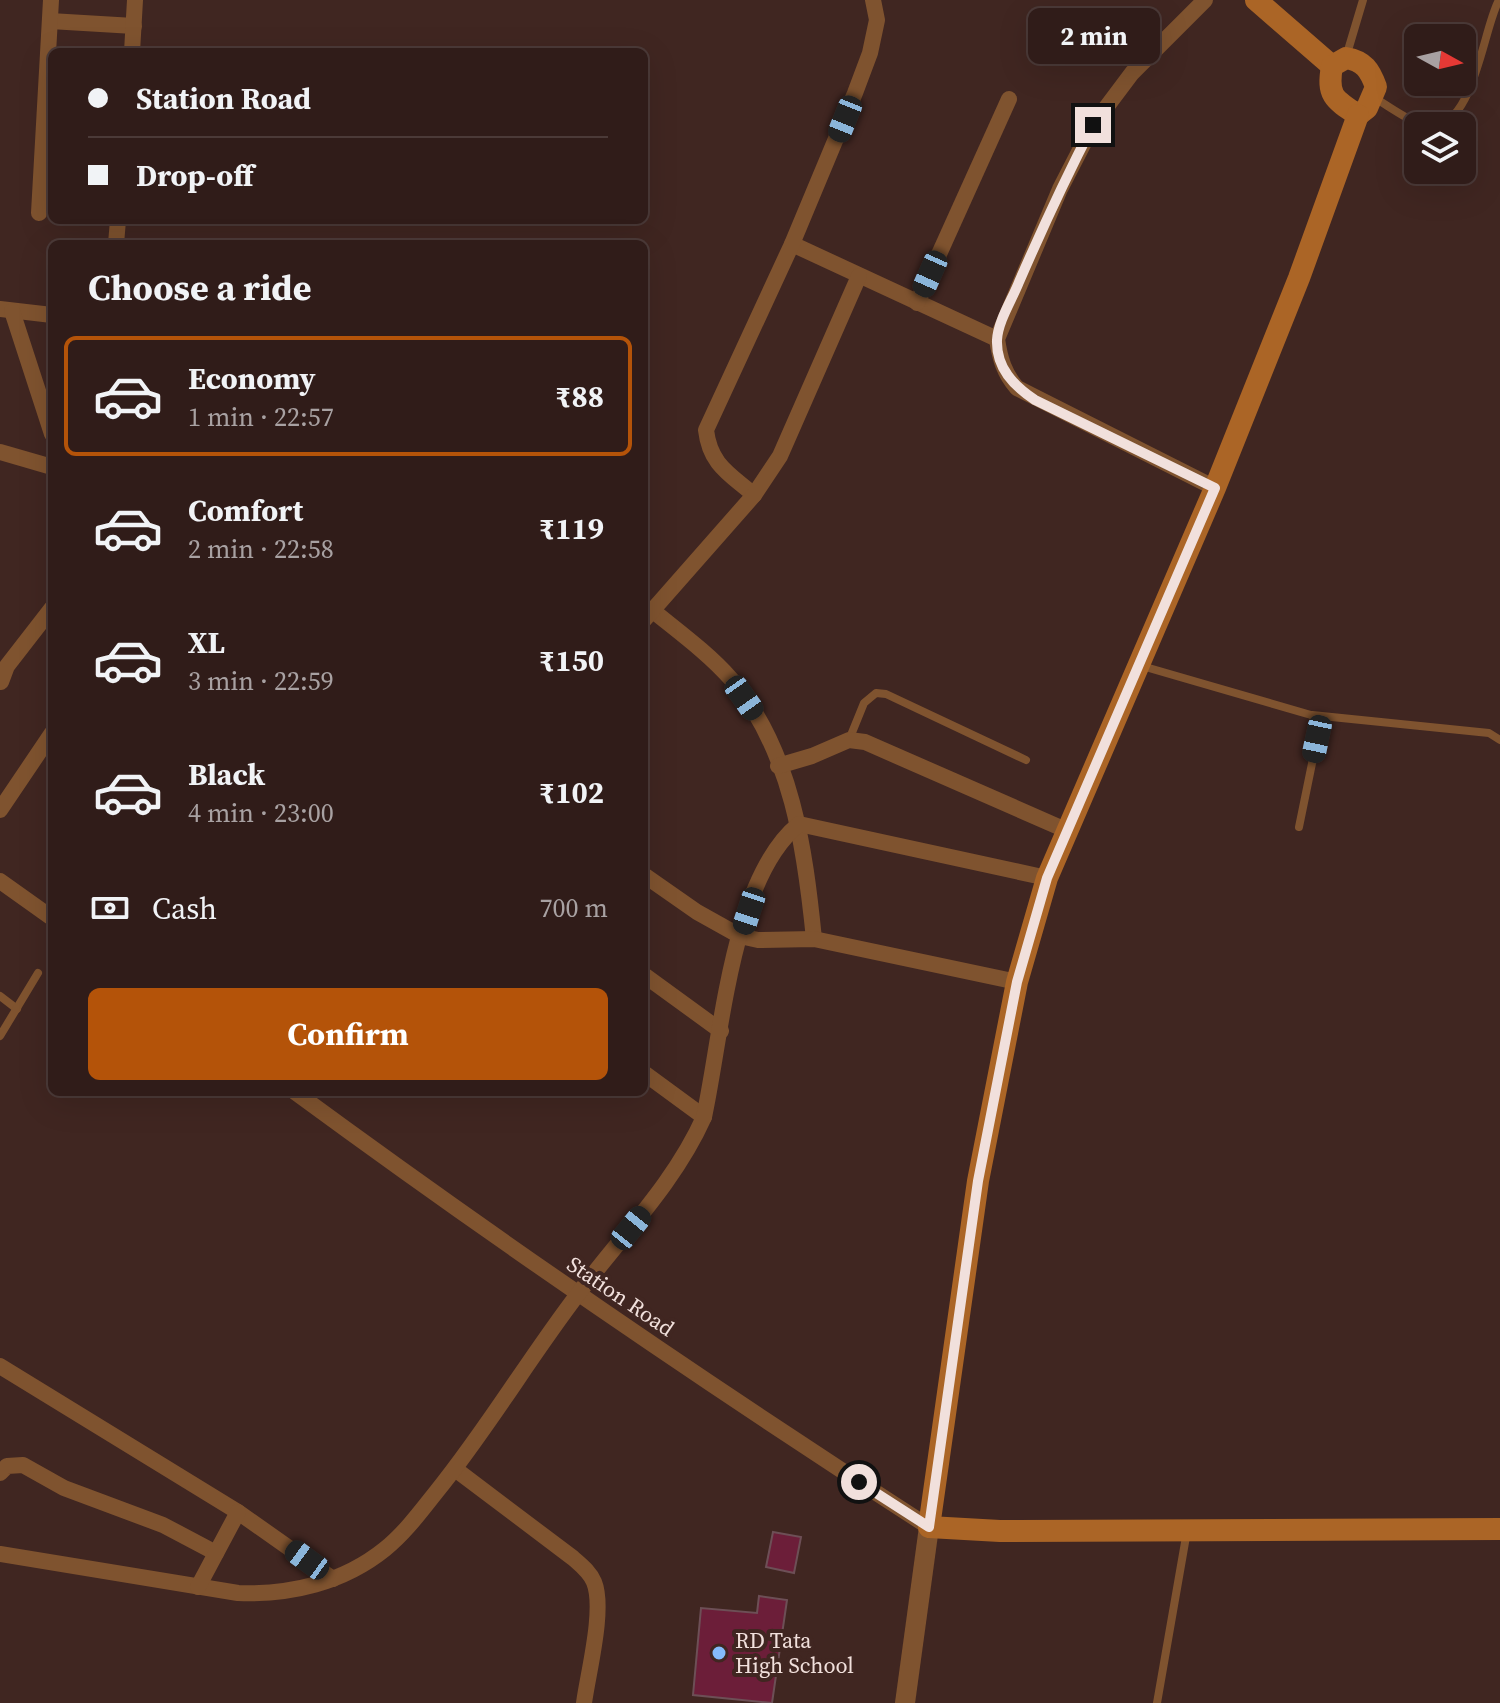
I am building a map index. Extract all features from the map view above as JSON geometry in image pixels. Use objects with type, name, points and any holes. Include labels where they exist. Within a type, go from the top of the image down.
[{"type":"main road","points":[[1256,0],[1339,62],[1359,60],[1371,71],[1376,87],[1367,108],[1358,115],[1299,278],[1215,488],[1047,878],[1017,982],[978,1181],[929,1527],[1000,1531],[1500,1529]]},
{"type":"main road","points":[[1339,62],[1329,87],[1333,96],[1358,115]]},
{"type":"street","points":[[48,48],[51,0]]},
{"type":"street","points":[[132,48],[135,0]]},
{"type":"street","points":[[754,495],[715,461],[708,446],[706,430],[792,244],[870,53],[877,20],[873,0]]},
{"type":"street","points":[[1205,0],[1132,73],[1093,125],[1060,189],[997,339],[1000,359],[1007,376],[1017,388],[1215,488]]},
{"type":"street","points":[[50,21],[134,26]]},
{"type":"street","points":[[39,213],[48,56]]},
{"type":"street","points":[[917,303],[1009,99]]},
{"type":"street","points":[[792,244],[997,339]]},
{"type":"street","points":[[814,939],[799,824],[757,717],[731,679],[648,615],[754,495],[786,445],[859,276]]},
{"type":"street","points":[[48,315],[6,310],[48,412]]},
{"type":"street","points":[[0,452],[48,466]]},
{"type":"street","points":[[1,682],[7,666],[48,613]]},
{"type":"street","points":[[0,810],[48,739]]},
{"type":"street","points":[[778,766],[849,740],[865,742],[1068,831]]},
{"type":"street","points":[[799,824],[1047,878]]},
{"type":"street","points":[[0,1554],[238,1593],[275,1594],[333,1579],[386,1549],[455,1469],[578,1294],[666,1184],[693,1141],[704,1117],[740,936],[769,857],[784,836],[799,824]]},
{"type":"street","points":[[648,878],[697,912],[740,936],[758,940],[814,939],[1017,982]]},
{"type":"street","points":[[0,881],[48,915]]},
{"type":"street","points":[[648,978],[721,1031]]},
{"type":"street","points":[[648,1076],[704,1117]]},
{"type":"street","name":"Station Road","points":[[302,1096],[459,1213],[929,1527]]},
{"type":"street","points":[[0,1366],[238,1512],[333,1579]]},
{"type":"street","points":[[0,1473],[7,1466],[23,1465],[64,1488],[151,1520],[216,1553]]},
{"type":"street","points":[[455,1469],[573,1558],[586,1569],[595,1585],[597,1609],[584,1703]]},
{"type":"street","points":[[198,1587],[238,1512]]},
{"type":"street","points":[[905,1703],[929,1527]]},
{"type":"lane","points":[[1339,62],[1363,0]]},
{"type":"lane","points":[[1372,97],[1426,126],[1438,126],[1449,119],[1462,103],[1473,80],[1499,0]]},
{"type":"lane","points":[[1137,665],[1311,715],[1489,733],[1500,740]]},
{"type":"lane","points":[[849,740],[864,703],[876,693],[886,694],[1026,760]]},
{"type":"lane","points":[[1299,827],[1319,730],[1317,720],[1311,715]]},
{"type":"lane","points":[[0,1036],[38,973]]},
{"type":"lane","points":[[0,996],[17,1009]]},
{"type":"lane","points":[[1157,1703],[1187,1530]]},
{"type":"building","points":[[773,1532],[801,1537],[794,1573],[766,1567]]},
{"type":"building","points":[[759,1596],[787,1600],[772,1703],[693,1695],[701,1608],[757,1613]]},
{"type":"place","name":"RD Tata High School","points":[[719,1653]]},
{"type":"route","points":[[859,1482],[929,1527],[978,1181],[1017,982],[1047,878],[1215,488],[1035,400],[1017,388],[1007,376],[1000,359],[997,339],[1007,310],[1060,189],[1093,125]]}]
